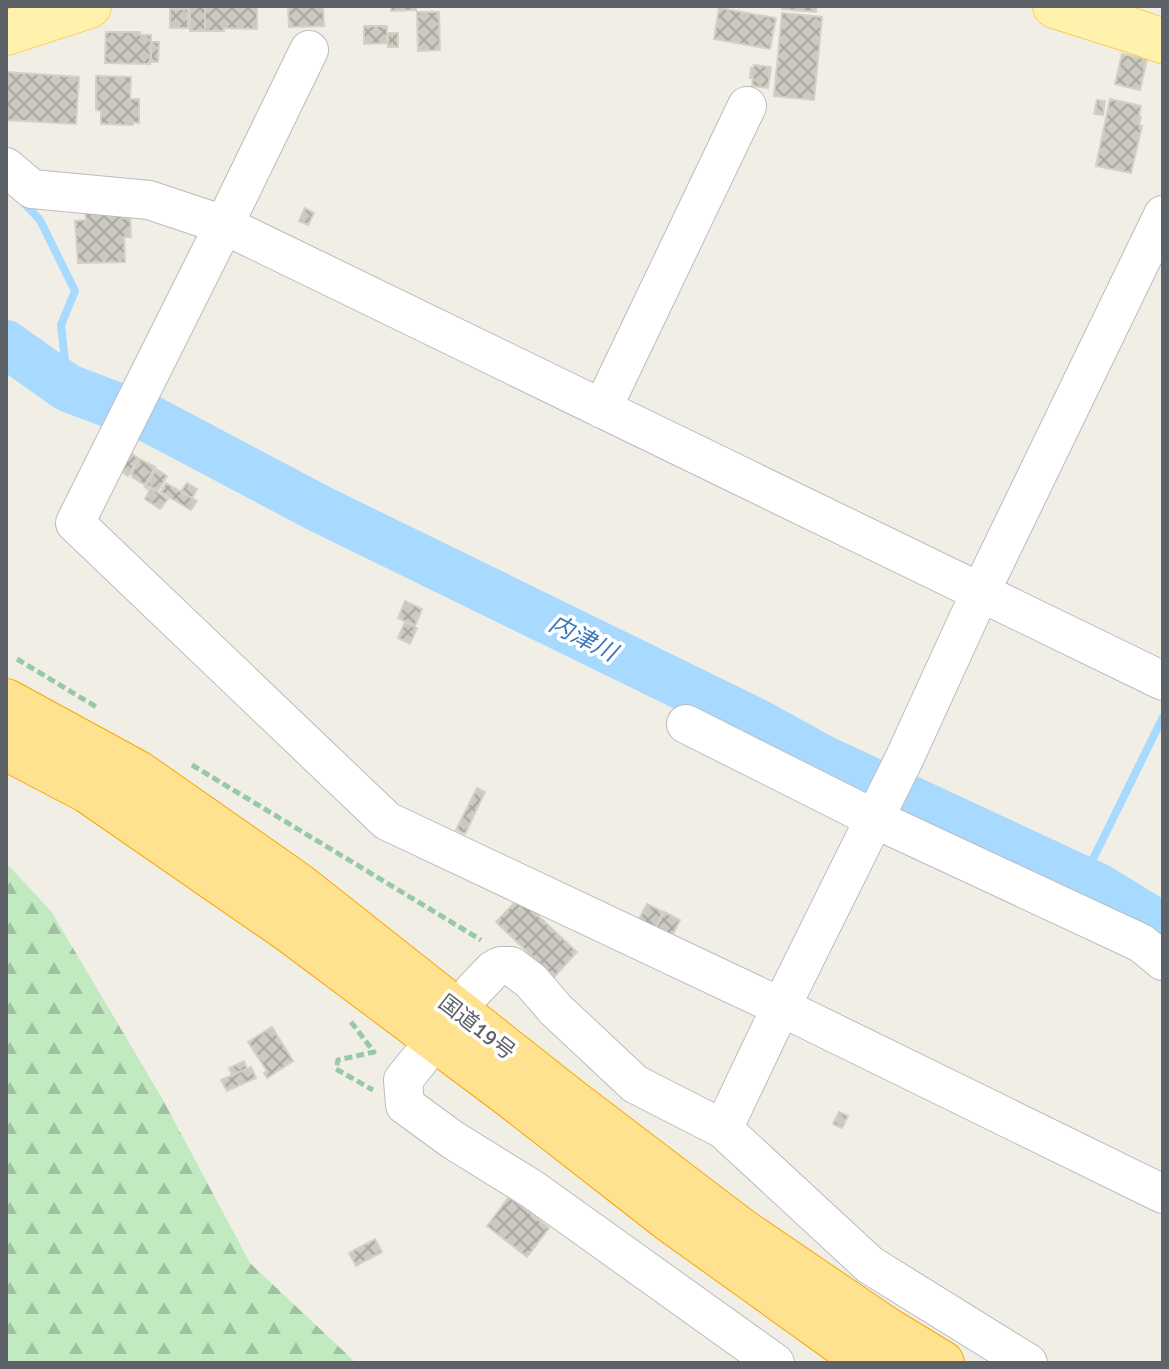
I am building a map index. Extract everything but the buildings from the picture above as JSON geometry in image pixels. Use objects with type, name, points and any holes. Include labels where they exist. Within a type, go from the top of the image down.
[{"type":"highway","name":"国道19号","points":[[6,701],[138,773],[273,868],[742,1231],[886,1329],[942,1363]]},
{"type":"highway","name":"国道19号","points":[[6,748],[88,791],[289,930],[670,1220],[851,1350],[874,1363]]},
{"type":"main road","points":[[6,33],[89,6]]},
{"type":"main road","points":[[1055,6],[1146,26]]},
{"type":"street","points":[[309,50],[75,523],[387,821],[781,1007],[1163,1194]]},
{"type":"street","points":[[602,409],[747,106]]},
{"type":"street","points":[[6,167],[32,189],[149,200],[224,225],[1163,681]]},
{"type":"street","points":[[723,1129],[905,757],[980,593],[1163,215]]},
{"type":"street","points":[[686,724],[875,819],[1141,943],[1163,961]]},
{"type":"street","points":[[473,991],[493,970],[511,966],[531,981],[556,1010],[635,1084],[723,1129],[870,1265],[1028,1363]]},
{"type":"street","points":[[420,1059],[403,1080],[405,1105],[453,1140],[532,1189],[775,1363]]},
{"type":"path","points":[[17,659],[110,715]]},
{"type":"path","points":[[190,764],[484,942],[505,956],[511,966]]},
{"type":"path","points":[[347,1017],[374,1052],[338,1060],[336,1069],[390,1100],[404,1099]]},
{"type":"green space","points":[[6,863],[51,911],[163,1100],[250,1263],[356,1363],[6,1363]]},
{"type":"waterway","points":[[23,202],[40,220],[75,291],[61,325],[68,388]]},
{"type":"waterway","name":"内津川","points":[[6,344],[68,388],[150,419],[320,509],[756,722],[823,759],[1098,887],[1163,927]]},
{"type":"waterway","points":[[1098,887],[1092,861],[1163,717]]}]
